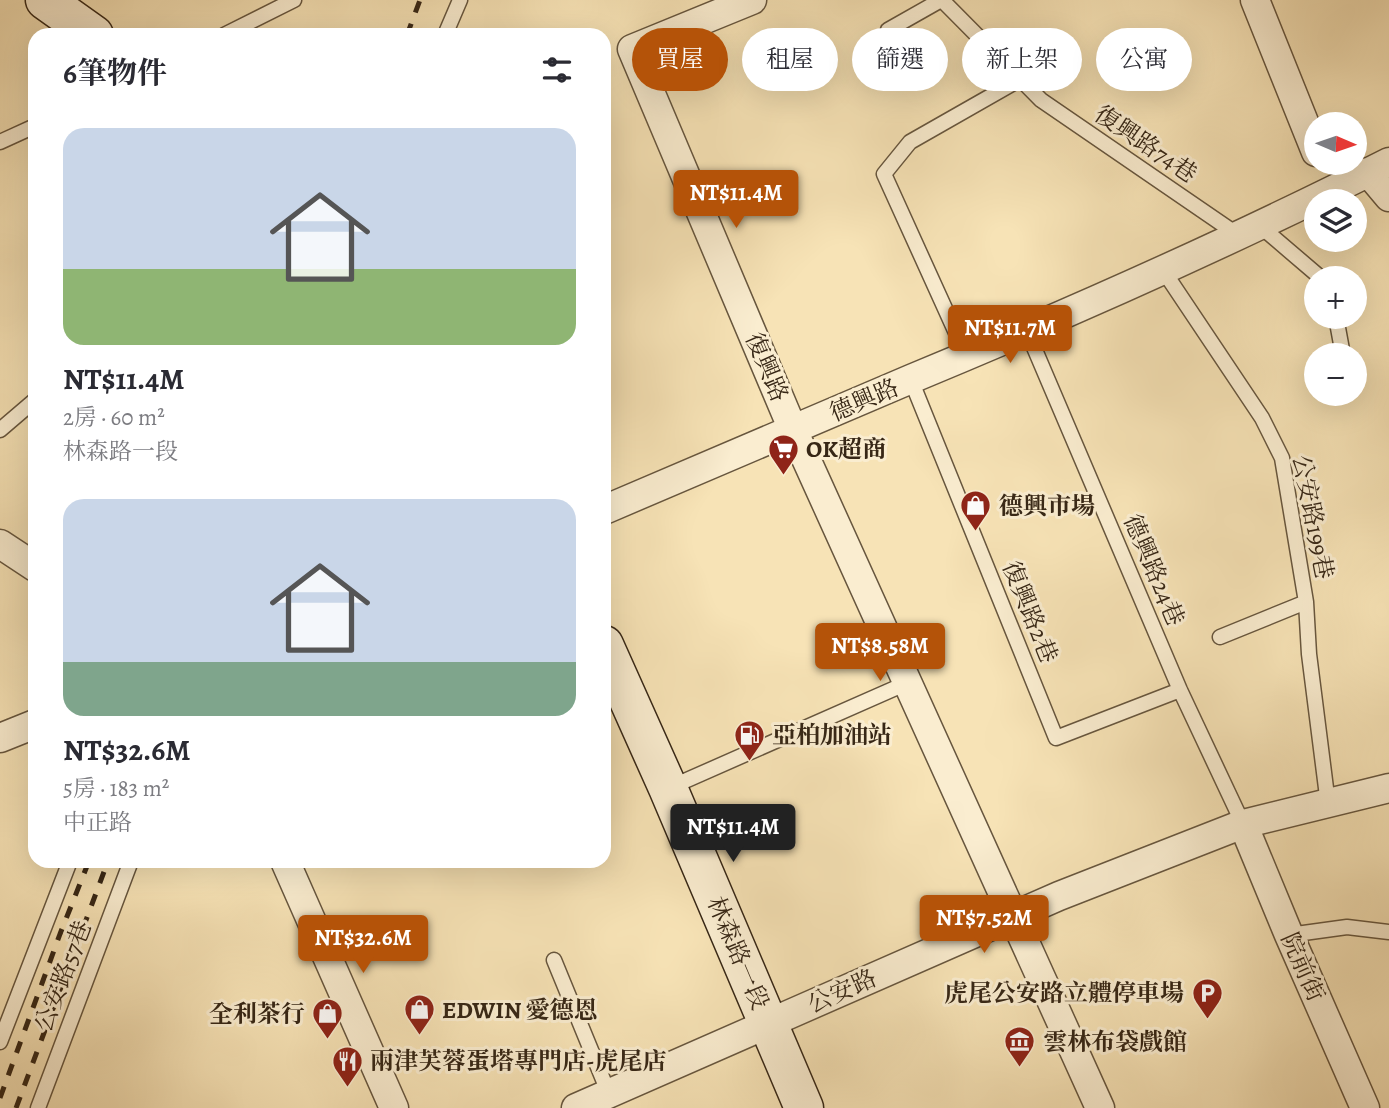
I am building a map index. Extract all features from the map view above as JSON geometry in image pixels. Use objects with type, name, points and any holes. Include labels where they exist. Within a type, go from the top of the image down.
[{"type":"main road","points":[[45,0],[84,28]]},
{"type":"main road","name":"林森路一段","points":[[611,661],[804,1108]]},
{"type":"street","name":"復興路","points":[[752,0],[632,49],[793,430],[1100,1108]]},
{"type":"street","points":[[1255,0],[1304,122]]},
{"type":"street","name":"德興路","points":[[1337,189],[1379,167]]},
{"type":"street","points":[[1379,167],[1389,197]]},
{"type":"street","name":"德興路","points":[[611,507],[1027,331],[1304,204]]},
{"type":"street","points":[[0,544],[28,562]]},
{"type":"street","points":[[0,738],[28,727]]},
{"type":"street","name":"公安路","points":[[576,1108],[1059,896],[1243,824],[1389,788]]},
{"type":"street","name":"院前街","points":[[1243,824],[1365,1108]]},
{"type":"street","points":[[290,868],[394,1108]]},
{"type":"lane","points":[[238,28],[294,0]]},
{"type":"lane","points":[[448,28],[460,0]]},
{"type":"lane","name":"復興路74巷","points":[[892,28],[941,0],[968,28]]},
{"type":"lane","points":[[967,357],[884,174],[910,142],[1000,91]]},
{"type":"lane","name":"復興路74巷","points":[[1031,91],[1041,100],[1304,267]]},
{"type":"lane","points":[[0,142],[28,129]]},
{"type":"lane","name":"公安路199巷","points":[[1163,270],[1262,418],[1282,458],[1306,602],[1309,654],[1328,804]]},
{"type":"lane","name":"德興路24巷","points":[[1027,331],[1180,690],[1243,824]]},
{"type":"lane","name":"復興路2巷","points":[[911,380],[1056,738],[1180,690]]},
{"type":"lane","points":[[0,430],[28,406]]},
{"type":"lane","points":[[1220,637],[1306,602]]},
{"type":"lane","points":[[668,788],[907,683]]},
{"type":"lane","points":[[0,1042],[67,868]]},
{"type":"lane","name":"公安路57巷","points":[[38,1108],[128,868]]},
{"type":"lane","points":[[1289,935],[1347,928],[1389,932]]},
{"type":"lane","points":[[554,960],[609,1094]]},
{"type":"railway","points":[[410,28],[420,0]]},
{"type":"railway","points":[[0,1098],[86,868]]},
{"type":"railway","points":[[16,1108],[105,868]]},
{"type":"place","name":"OK超商","points":[[783,476]]},
{"type":"place","name":"德興市場","points":[[976,533]]},
{"type":"place","name":"亞柏加油站","points":[[749,762]]},
{"type":"place","name":"虎尾公安路立體停車場","points":[[1207,1020]]},
{"type":"place","name":"EDWIN 愛德恩","points":[[419,1037]]},
{"type":"place","name":"全利茶行","points":[[328,1041]]},
{"type":"place","name":"雲林布袋戲館","points":[[1020,1069]]},
{"type":"place","name":"兩津芙蓉蛋塔專門店-虎尾店","points":[[347,1088]]}]
